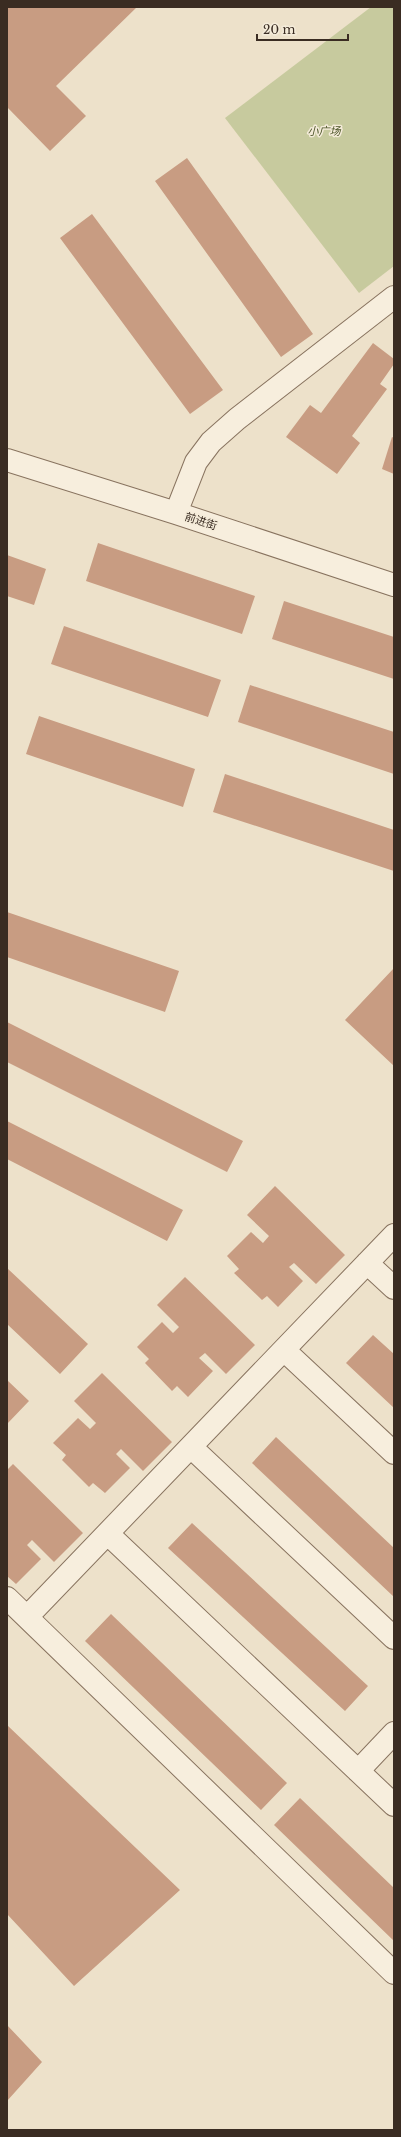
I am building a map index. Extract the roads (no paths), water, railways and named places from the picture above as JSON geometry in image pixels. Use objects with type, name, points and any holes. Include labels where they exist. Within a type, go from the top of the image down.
[{"type":"street","points":[[176,513],[196,462],[211,442],[237,419],[394,297]]},
{"type":"street","name":"前进街","points":[[7,460],[176,513],[394,585]]},
{"type":"street","points":[[27,1618],[394,1236]]},
{"type":"street","points":[[367,1263],[394,1288]]},
{"type":"street","points":[[284,1350],[394,1453]]},
{"type":"street","points":[[191,1447],[394,1638]]},
{"type":"street","points":[[108,1534],[394,1805]]},
{"type":"street","points":[[7,1598],[394,1973]]},
{"type":"street","points":[[358,1771],[394,1733]]},
{"type":"park label","name":"小广场","points":[[324,131]]}]
